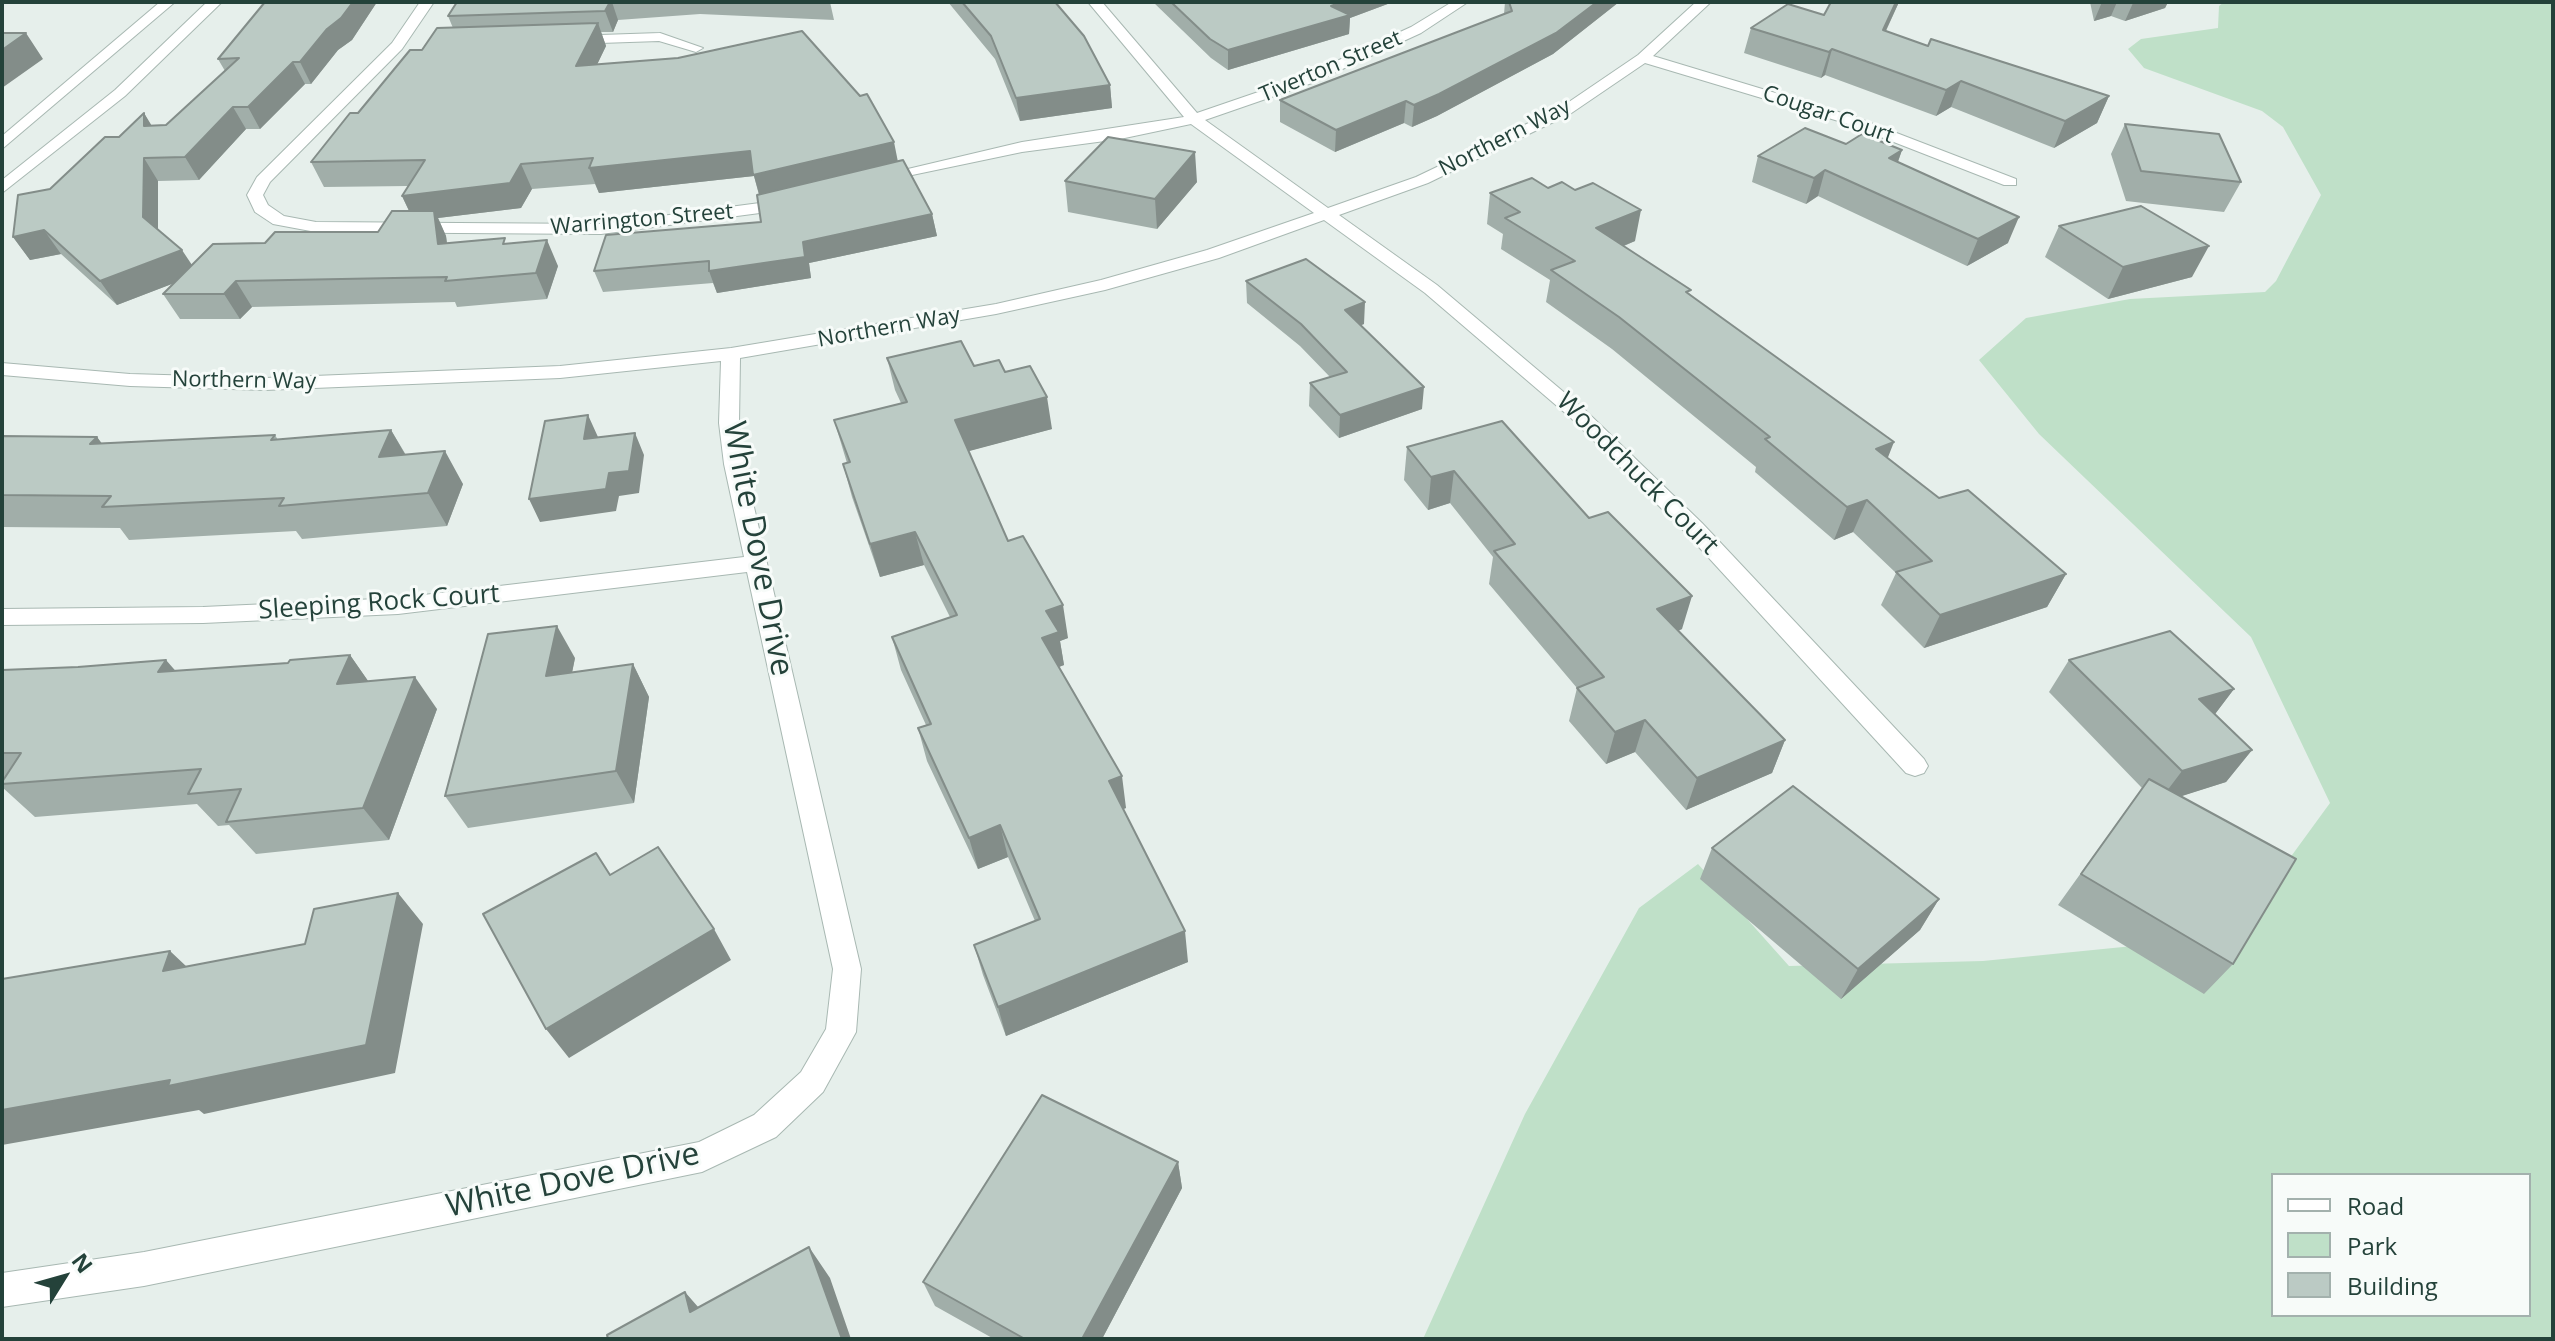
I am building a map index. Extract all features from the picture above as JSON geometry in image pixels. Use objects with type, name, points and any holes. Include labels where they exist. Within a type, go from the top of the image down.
[{"type":"street","points":[[2,144],[168,2]]},
{"type":"street","points":[[2,188],[120,93],[215,2]]},
{"type":"street","name":"Warrington Street","points":[[427,2],[405,46],[263,180],[255,195],[261,208],[279,220],[316,227],[601,229],[752,211],[807,200]]},
{"type":"street","name":"Woodchuck Court","points":[[1095,2],[1194,119],[1431,289],[1578,414],[1694,528],[1915,766]]},
{"type":"street","name":"Tiverton Street","points":[[1194,119],[1307,80],[1416,30],[1461,2]]},
{"type":"street","name":"Northern Way","points":[[2,369],[145,380],[265,384],[560,372],[731,354],[996,309],[1105,285],[1329,215],[1422,180],[1565,111],[1643,58],[1704,2]]},
{"type":"street","points":[[552,41],[660,37],[696,48]]},
{"type":"street","name":"Cougar Court","points":[[1643,58],[1850,120],[2010,182]]},
{"type":"street","points":[[866,184],[981,155],[1194,119]]},
{"type":"street","name":"White Dove Drive","points":[[2,1290],[144,1269],[702,1157],[765,1126],[812,1082],[841,1032],[847,969],[755,563],[729,423],[731,354]]},
{"type":"street","name":"Sleeping Rock Court","points":[[2,617],[203,615],[398,606],[755,563]]},
{"type":"green space","points":[[2224,2],[2553,2],[2553,1339],[1423,1339],[1525,1114],[1639,908],[1698,864],[1789,966],[1983,961],[2233,936],[2330,803],[2251,637],[2039,434],[1979,360],[2026,318],[2130,299],[2265,292],[2276,281],[2321,195],[2283,127],[2262,111],[2144,68],[2128,49],[2141,39],[2218,28],[2219,6]]},
{"type":"building","points":[[265,2],[353,2],[300,62],[293,62],[248,107],[233,107],[185,157],[144,158],[143,217],[182,250],[100,281],[44,230],[13,237],[18,195],[50,189],[105,137],[119,137],[144,113],[144,126],[166,125],[239,58],[218,59]]},
{"type":"building","points":[[457,2],[610,2],[605,11],[448,16]]},
{"type":"building","points":[[962,2],[1055,2],[1084,36],[1110,85],[1016,98],[991,36]]},
{"type":"building","points":[[1171,2],[1342,2],[1331,6],[1350,15],[1228,50],[1210,39]]},
{"type":"building","points":[[1509,2],[1597,2],[1556,33],[1439,94],[1414,105],[1406,101],[1336,130],[1280,100],[1512,11]]},
{"type":"building","points":[[1831,2],[1896,2],[1883,30],[1928,46],[1931,39],[2109,96],[2065,121],[1961,81],[1946,90],[1832,49],[1829,52],[1751,28],[1788,4],[1824,15]]},
{"type":"building","points":[[598,23],[576,66],[678,58],[802,31],[860,96],[867,94],[894,142],[753,175],[750,151],[589,168],[593,158],[521,164],[510,183],[402,196],[425,160],[311,162],[350,113],[358,113],[410,50],[422,50],[437,28]]},
{"type":"building","points":[[2,33],[26,33],[2,50]]},
{"type":"building","points":[[2125,124],[2219,134],[2241,182],[2141,171]]},
{"type":"building","points":[[1805,128],[1846,144],[1862,134],[1902,150],[1889,158],[2019,217],[1978,239],[1825,170],[1814,178],[1758,156]]},
{"type":"building","points":[[1108,137],[1195,152],[1155,199],[1065,181]]},
{"type":"building","points":[[903,160],[932,214],[803,242],[805,257],[709,271],[709,261],[594,271],[606,235],[761,222],[757,195]]},
{"type":"building","points":[[1532,178],[1548,188],[1562,182],[1575,190],[1593,183],[1641,210],[1596,228],[1691,290],[1686,292],[1894,442],[1876,449],[1939,498],[1968,490],[2066,574],[1940,615],[1896,572],[1932,561],[1867,500],[1847,507],[1765,439],[1770,437],[1619,317],[1551,270],[1575,261],[1505,218],[1520,212],[1490,193]]},
{"type":"building","points":[[2141,206],[2209,246],[2123,267],[2059,226]]},
{"type":"building","points":[[392,211],[434,211],[438,244],[505,238],[503,244],[547,240],[536,273],[445,281],[447,277],[236,281],[224,294],[163,294],[213,244],[265,243],[275,232],[378,232]]},
{"type":"building","points":[[1306,259],[1365,302],[1345,310],[1424,387],[1340,415],[1310,383],[1347,372],[1301,324],[1246,281]]},
{"type":"building","points":[[961,341],[974,366],[999,360],[1005,372],[1030,366],[1047,397],[955,420],[1008,541],[1023,536],[1063,605],[1046,611],[1059,632],[1042,638],[1122,776],[1109,781],[1185,931],[998,1007],[974,945],[1040,919],[1000,825],[969,838],[918,728],[931,724],[892,637],[957,615],[915,532],[870,544],[843,464],[850,462],[834,420],[907,402],[887,358]]},
{"type":"building","points":[[588,415],[584,439],[635,433],[629,471],[609,473],[606,489],[529,499],[545,421]]},
{"type":"building","points":[[1502,421],[1589,518],[1608,512],[1692,596],[1657,609],[1785,740],[1697,778],[1645,720],[1615,732],[1577,688],[1604,677],[1494,551],[1515,544],[1454,471],[1431,477],[1407,447]]},
{"type":"building","points":[[391,430],[379,457],[445,451],[428,493],[279,506],[284,498],[102,507],[111,496],[2,495],[2,436],[97,437],[90,444],[275,435],[271,440]]},
{"type":"building","points":[[557,626],[546,676],[633,664],[616,771],[445,796],[488,634]]},
{"type":"building","points":[[2170,631],[2234,689],[2199,699],[2252,750],[2182,771],[2069,660]]},
{"type":"building","points":[[350,655],[337,684],[415,677],[363,808],[226,822],[241,789],[188,794],[201,769],[2,784],[21,753],[2,753],[2,670],[166,660],[158,672],[288,663],[290,660]]},
{"type":"building","points":[[2149,779],[2296,859],[2233,964],[2081,874]]},
{"type":"building","points":[[1793,786],[1939,899],[1858,969],[1712,848]]},
{"type":"building","points":[[658,847],[714,929],[546,1029],[483,914],[596,853],[610,875]]},
{"type":"building","points":[[398,893],[366,1045],[168,1086],[170,1080],[2,1110],[2,979],[170,951],[163,971],[305,944],[314,909]]},
{"type":"building","points":[[1042,1095],[1178,1162],[1082,1339],[1025,1339],[923,1282]]},
{"type":"building","points":[[809,1247],[842,1339],[608,1339],[607,1335],[685,1292],[690,1312]]}]
